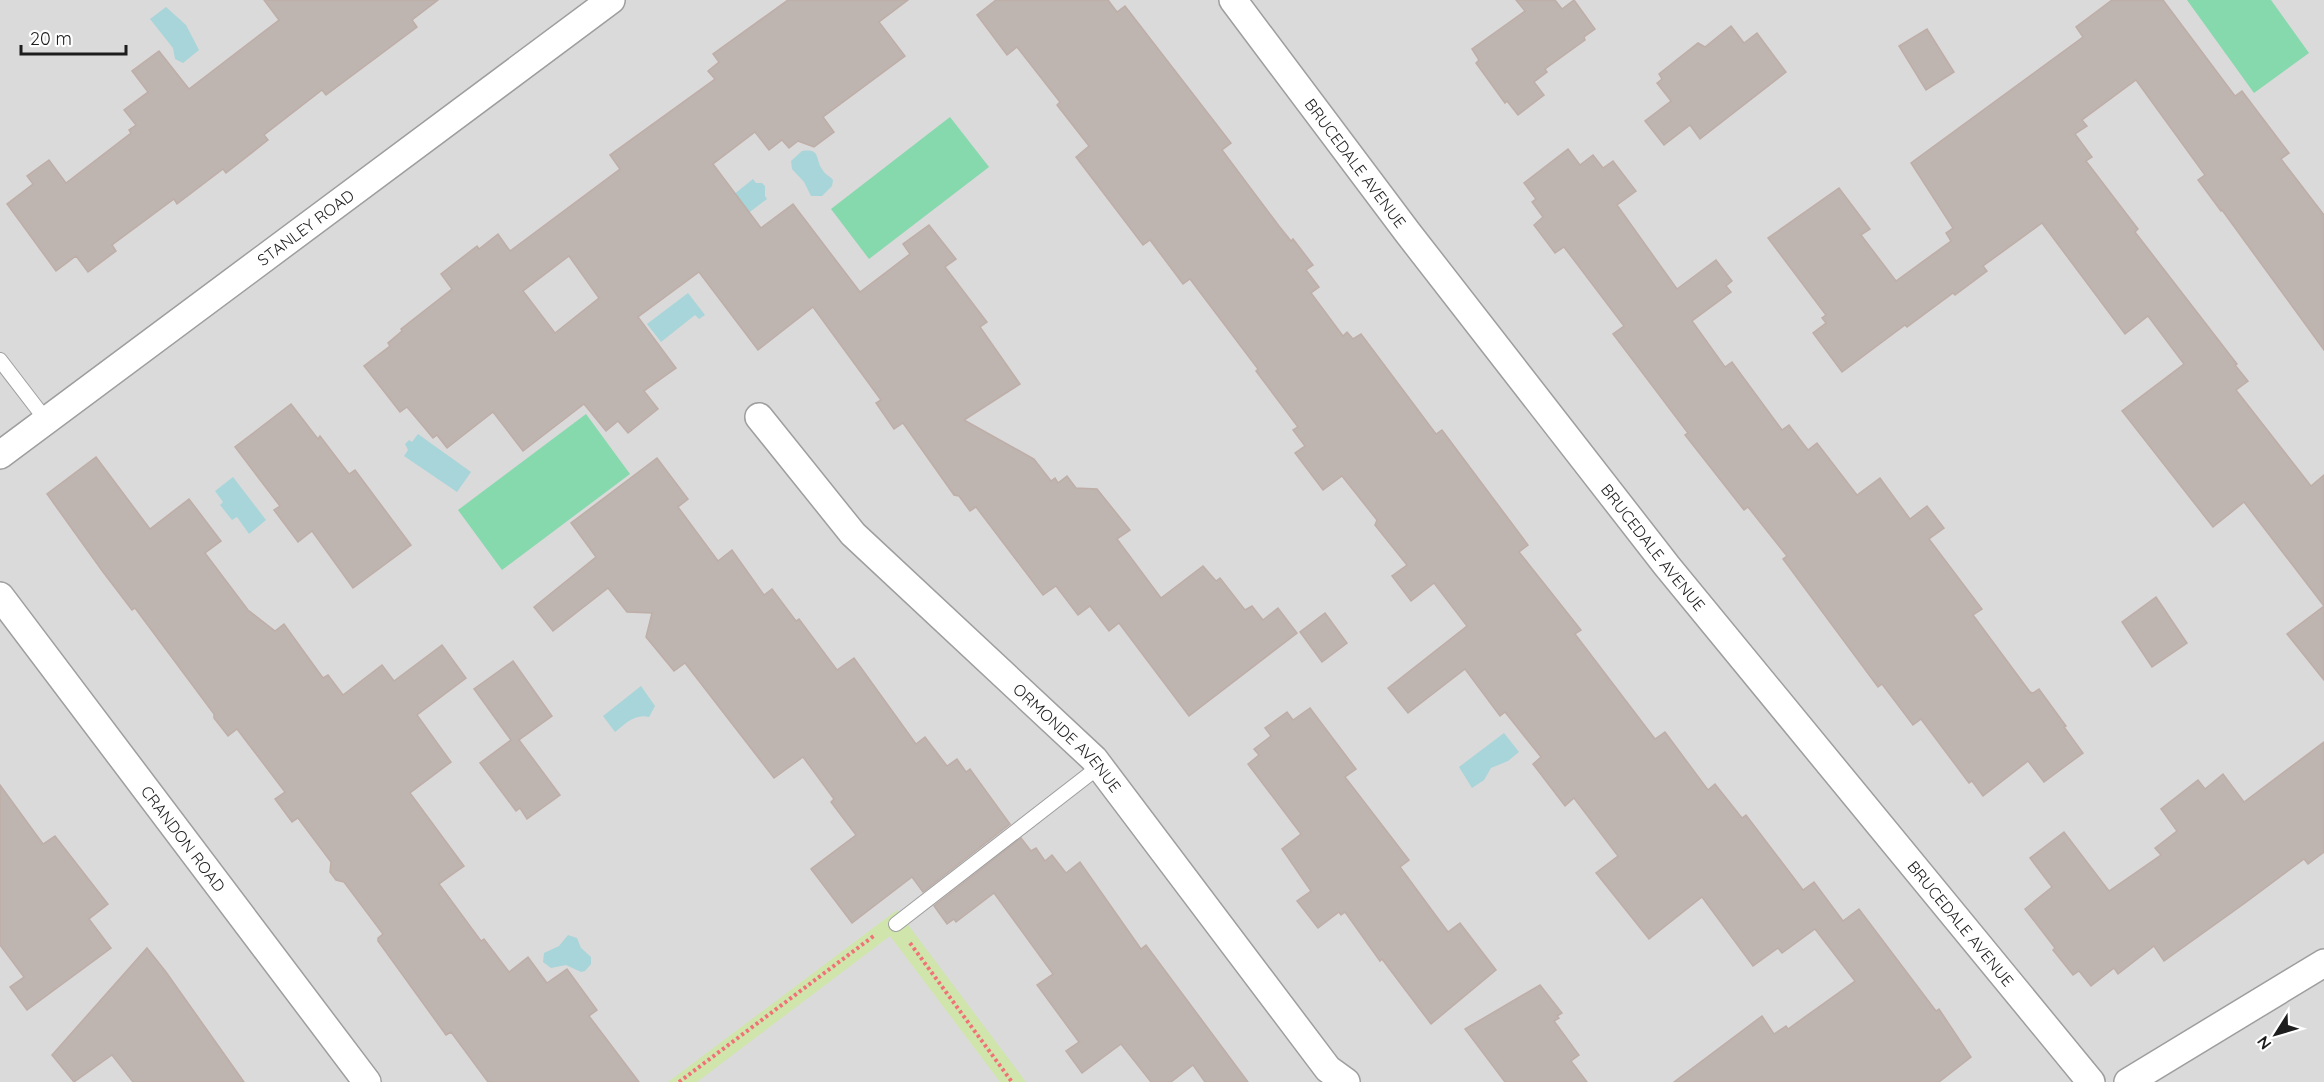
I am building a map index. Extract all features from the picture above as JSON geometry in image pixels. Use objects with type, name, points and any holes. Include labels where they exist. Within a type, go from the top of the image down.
[{"type":"street","name":"STANLEY ROAD","points":[[0,455],[611,0]]},
{"type":"street","name":"BRUCEDALE AVENUE","points":[[1233,0],[1408,233],[1667,566],[2091,1082]]},
{"type":"street","name":"ORMONDE AVENUE","points":[[759,417],[853,534],[1100,766],[1328,1069],[1346,1082]]},
{"type":"street","name":"CRANDON ROAD","points":[[0,596],[367,1082]]},
{"type":"street","points":[[2128,1082],[2324,963]]},
{"type":"lane","points":[[0,360],[46,420]]},
{"type":"lane","points":[[896,924],[1100,766]]},
{"type":"path","points":[[679,1082],[880,931],[896,924],[1012,1082]]},
{"type":"shaded area","points":[[0,0],[2324,0],[2324,1082],[0,1082]]},
{"type":"green space","points":[[2187,0],[2271,0],[2309,53],[2254,93]]},
{"type":"green space","points":[[950,117],[989,167],[869,259],[831,209]]},
{"type":"green space","points":[[586,414],[630,474],[502,570],[458,510]]},
{"type":"green space","points":[[897,910],[1026,1082],[1000,1082],[890,936],[697,1082],[668,1082]]},
{"type":"water","points":[[166,7],[186,25],[199,50],[183,63],[175,59],[173,48],[150,19]]},
{"type":"water","points":[[802,151],[815,153],[823,171],[833,180],[832,186],[822,196],[811,196],[804,182],[792,169],[791,161]]},
{"type":"water","points":[[753,179],[756,183],[762,183],[765,186],[767,199],[731,226],[718,207]]},
{"type":"water","points":[[688,293],[705,315],[699,319],[695,315],[661,342],[647,324]]},
{"type":"water","points":[[418,434],[471,472],[457,492],[404,456],[408,450],[405,444],[409,440],[412,442]]},
{"type":"water","points":[[233,477],[266,520],[249,534],[237,517],[232,520],[220,505],[223,502],[215,491]]},
{"type":"water","points":[[641,686],[655,706],[649,717],[635,718],[615,732],[603,716]]},
{"type":"water","points":[[1504,733],[1519,752],[1508,761],[1491,768],[1484,780],[1472,788],[1459,767]]},
{"type":"water","points":[[568,935],[577,938],[581,948],[591,957],[591,964],[585,971],[581,972],[566,965],[551,968],[543,962],[544,953],[559,946]]},
{"type":"building","points":[[264,0],[438,0],[412,20],[417,27],[326,95],[322,90],[264,135],[268,140],[226,173],[223,169],[177,204],[174,199],[112,245],[116,251],[88,272],[76,256],[56,271],[7,204],[33,184],[27,176],[49,160],[66,183],[131,133],[129,130],[136,125],[124,110],[148,92],[132,71],[159,51],[189,89],[279,20]]},
{"type":"building","points":[[788,0],[908,0],[879,22],[905,56],[823,117],[834,132],[814,147],[798,141],[789,148],[782,140],[769,150],[755,132],[713,164],[761,228],[793,204],[860,292],[910,254],[903,244],[929,225],[956,259],[945,267],[987,322],[980,327],[1020,384],[964,420],[1034,459],[1051,481],[1055,478],[1058,483],[1067,476],[1076,488],[1097,489],[1130,530],[1117,539],[1161,598],[1203,566],[1216,581],[1220,578],[1245,610],[1252,606],[1263,620],[1278,608],[1297,633],[1189,716],[1119,623],[1109,631],[1090,606],[1078,615],[1056,586],[1043,595],[976,507],[970,511],[959,496],[954,495],[903,423],[894,429],[876,403],[881,400],[813,307],[758,350],[699,272],[638,317],[676,368],[644,391],[658,409],[628,433],[618,421],[606,431],[584,404],[523,451],[493,412],[447,448],[437,435],[433,438],[407,407],[400,412],[364,366],[390,346],[388,343],[402,331],[401,329],[452,289],[441,274],[477,246],[479,249],[498,234],[510,251],[620,169],[610,155],[715,79],[708,71],[719,62],[713,54]],"holes":[[[569,256],[599,298],[555,333],[523,291]]]},
{"type":"building","points":[[996,0],[1108,0],[1117,12],[1125,6],[1231,143],[1222,150],[1279,226],[1291,241],[1293,239],[1313,265],[1306,270],[1319,287],[1311,293],[1343,336],[1347,332],[1353,339],[1361,334],[1436,434],[1442,430],[1528,545],[1519,552],[1581,630],[1575,634],[1655,739],[1665,732],[1708,790],[1715,784],[1742,818],[1746,815],[1803,890],[1814,882],[1843,921],[1859,909],[1936,1011],[1939,1009],[1971,1057],[1939,1082],[1674,1082],[1762,1016],[1774,1034],[1786,1026],[1788,1029],[1855,981],[1815,929],[1782,953],[1778,948],[1753,966],[1702,897],[1649,939],[1596,873],[1618,856],[1574,798],[1565,806],[1533,764],[1541,757],[1505,712],[1500,716],[1465,669],[1408,713],[1388,688],[1467,626],[1434,583],[1411,601],[1392,576],[1407,565],[1375,525],[1377,520],[1342,476],[1323,490],[1295,453],[1305,446],[1293,430],[1298,427],[1256,371],[1258,369],[1190,279],[1183,284],[1150,240],[1143,245],[1076,157],[1089,146],[1057,105],[1060,102],[1017,47],[1007,55],[977,15]]},
{"type":"building","points":[[1516,0],[1555,0],[1562,9],[1574,0],[1595,29],[1584,37],[1585,40],[1545,69],[1547,72],[1534,82],[1544,95],[1518,115],[1507,101],[1505,103],[1476,63],[1479,60],[1472,49],[1525,11]]},
{"type":"building","points":[[2112,0],[2163,0],[2235,96],[2242,91],[2289,153],[2281,159],[2324,215],[2324,350],[2198,180],[2205,175],[2136,80],[2082,120],[2087,126],[2075,134],[2092,157],[2086,161],[2138,229],[2135,232],[2248,381],[2236,390],[2311,486],[2324,475],[2324,606],[2244,502],[2213,527],[2122,411],[2184,364],[2148,316],[2125,334],[2042,223],[1983,266],[1987,271],[1955,295],[1953,293],[1907,327],[1905,325],[1842,372],[1813,333],[1826,323],[1822,318],[1826,315],[1768,238],[1839,188],[1870,229],[1861,235],[1896,281],[1951,241],[1946,233],[1953,228],[1911,163],[2083,37],[2076,27]]},
{"type":"building","points":[[1731,26],[1744,43],[1757,33],[1786,72],[1700,139],[1690,125],[1664,145],[1645,121],[1671,101],[1657,83],[1662,79],[1659,74],[1698,43],[1705,47]]},
{"type":"building","points":[[1927,29],[1954,72],[1926,90],[1899,46]]},
{"type":"building","points":[[1568,149],[1580,165],[1593,155],[1603,168],[1613,161],[1636,191],[1617,205],[1677,289],[1716,260],[1732,281],[1726,286],[1731,292],[1692,321],[1725,367],[1732,362],[1782,430],[1789,425],[1808,450],[1817,443],[1857,495],[1880,478],[1910,519],[1927,506],[1944,528],[1929,539],[1982,609],[1973,615],[2030,692],[2033,693],[2039,689],[2083,753],[2044,782],[2028,761],[1983,796],[1972,781],[1969,783],[1921,719],[1913,725],[1882,684],[1878,687],[1783,559],[1787,556],[1748,507],[1744,510],[1685,435],[1688,433],[1613,334],[1624,326],[1564,247],[1555,253],[1534,225],[1543,217],[1532,202],[1536,199],[1524,183]]},
{"type":"building","points":[[291,404],[318,439],[320,436],[349,474],[355,470],[411,545],[353,588],[312,531],[298,542],[274,510],[280,506],[235,447]]},
{"type":"building","points":[[96,457],[150,529],[189,499],[221,541],[205,553],[248,610],[275,631],[284,624],[323,678],[328,675],[343,695],[382,665],[394,681],[442,645],[466,678],[417,715],[451,762],[410,793],[464,866],[439,884],[481,941],[484,939],[509,972],[528,957],[547,983],[567,969],[597,1010],[589,1016],[639,1082],[488,1082],[451,1032],[446,1035],[378,941],[383,934],[344,882],[336,880],[330,872],[331,862],[298,818],[292,822],[275,799],[285,792],[237,729],[228,736],[135,608],[132,610],[47,494]]},
{"type":"building","points":[[657,458],[688,499],[678,507],[718,561],[732,550],[764,595],[772,589],[796,621],[799,619],[837,670],[854,658],[916,744],[925,737],[947,766],[957,759],[966,772],[970,769],[1010,824],[923,892],[912,877],[852,923],[811,869],[856,835],[831,802],[834,799],[803,757],[774,778],[685,663],[674,671],[646,637],[652,613],[627,612],[608,588],[553,631],[534,607],[596,557],[571,523]]},
{"type":"building","points":[[2156,597],[2187,643],[2152,667],[2122,622]]},
{"type":"building","points":[[2324,606],[2324,680],[2287,634]]},
{"type":"building","points":[[1325,613],[1347,643],[1322,662],[1300,632]]},
{"type":"building","points":[[513,661],[552,716],[519,740],[560,795],[527,819],[520,808],[516,811],[480,763],[511,740],[474,689]]},
{"type":"building","points":[[1310,708],[1356,769],[1345,777],[1409,860],[1400,867],[1448,932],[1460,923],[1496,970],[1431,1024],[1382,959],[1380,961],[1345,912],[1341,915],[1339,912],[1318,928],[1297,901],[1311,891],[1282,849],[1301,834],[1248,764],[1259,755],[1254,749],[1271,736],[1265,728],[1287,712],[1293,720]]},
{"type":"building","points":[[2324,742],[2324,852],[2308,864],[2304,859],[2164,961],[2154,946],[2118,974],[2114,968],[2091,986],[2079,971],[2073,975],[2025,909],[2052,887],[2030,858],[2064,832],[2109,891],[2161,855],[2155,848],[2177,831],[2161,809],[2198,780],[2205,789],[2223,774],[2244,802]]},
{"type":"building","points":[[0,785],[43,844],[55,836],[108,904],[89,919],[111,948],[27,1010],[10,987],[24,977],[0,945]]},
{"type":"building","points":[[1021,838],[1031,851],[1036,848],[1045,861],[1052,855],[1066,873],[1080,862],[1141,949],[1146,945],[1248,1082],[1205,1082],[1193,1065],[1171,1082],[1151,1082],[1121,1044],[1082,1073],[1066,1051],[1079,1042],[1037,985],[1053,974],[994,893],[956,922],[954,919],[947,924],[934,906]]},
{"type":"building","points":[[147,948],[244,1082],[133,1082],[112,1055],[74,1082],[52,1055]]},
{"type":"building","points":[[1540,985],[1562,1013],[1554,1021],[1579,1055],[1571,1061],[1587,1082],[1505,1082],[1465,1029]]}]
